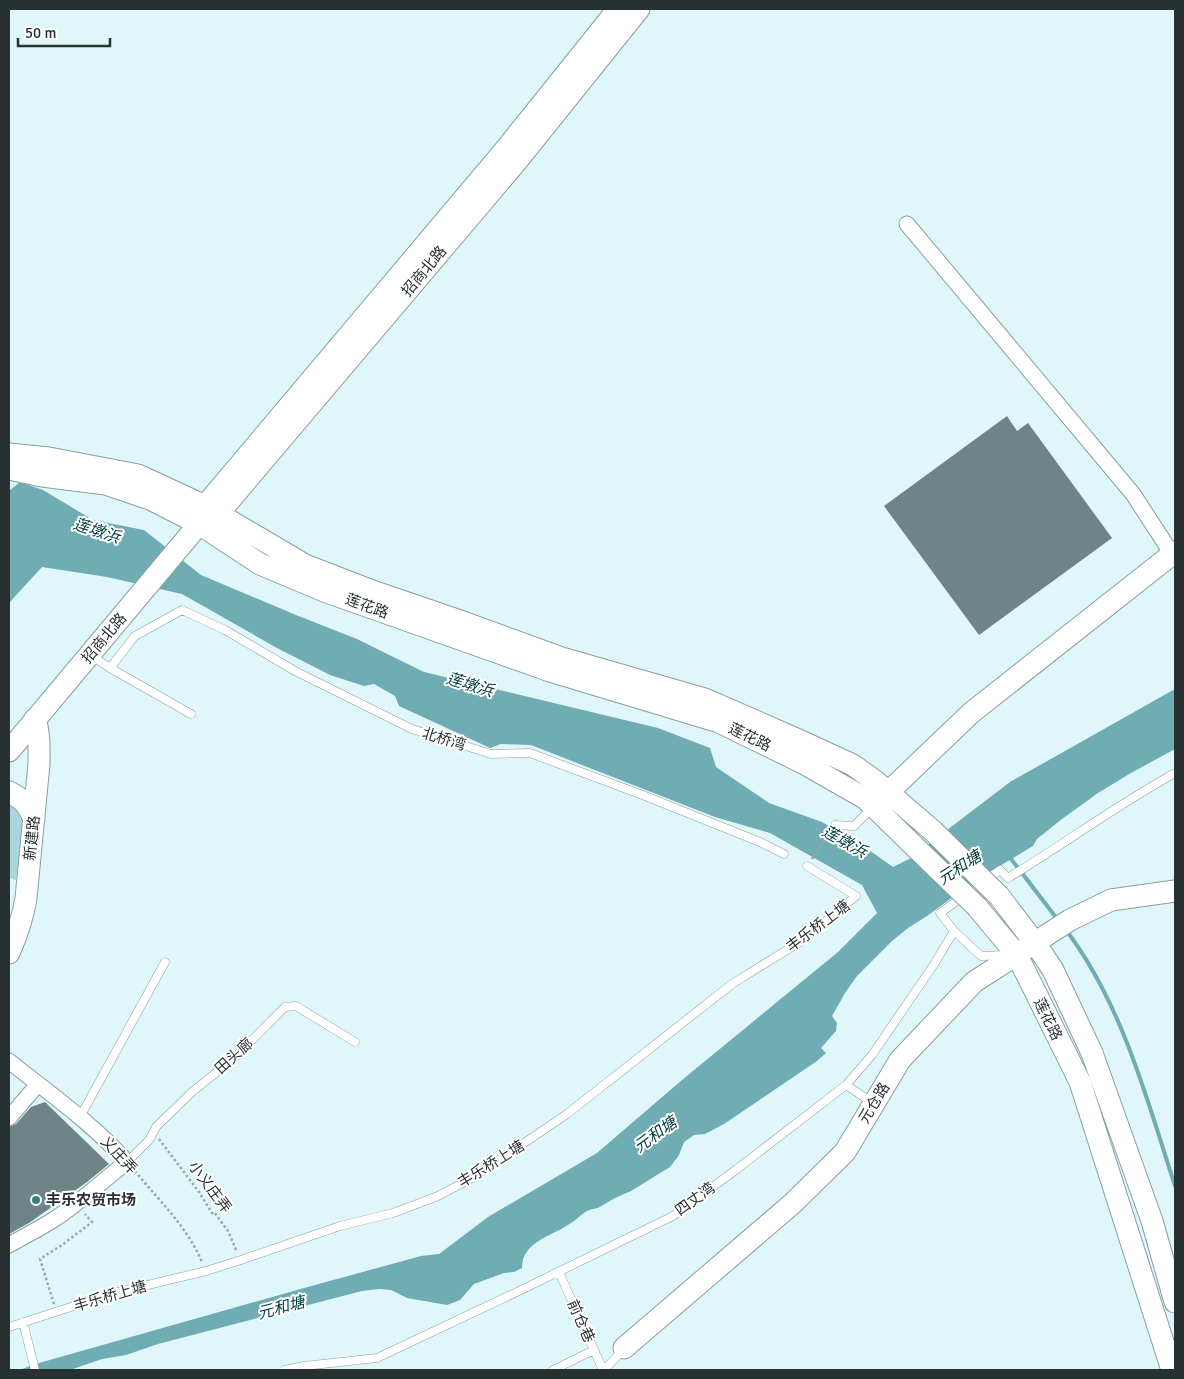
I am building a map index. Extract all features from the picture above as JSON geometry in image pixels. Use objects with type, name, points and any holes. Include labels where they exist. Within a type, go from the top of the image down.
[{"type":"main road","name":"招商北路","points":[[9,751],[185,540],[518,160],[632,9]]},
{"type":"main road","name":"莲花路","points":[[9,454],[49,458],[138,475],[207,515],[260,564],[324,591],[550,671],[719,722],[802,763],[866,799],[881,799],[933,831],[1004,887],[1035,944],[1053,970],[1092,1053],[1152,1221],[1175,1302]]},
{"type":"main road","name":"莲花路","points":[[9,469],[42,476],[106,484],[207,515]]},
{"type":"main road","points":[[881,799],[971,713],[1173,552]]},
{"type":"main road","name":"新建路","points":[[9,953],[24,914],[26,898],[39,764],[38,729],[35,719]]},
{"type":"main road","points":[[9,792],[21,799],[30,808],[34,820]]},
{"type":"main road","name":"莲花路","points":[[881,799],[915,847],[977,907],[1017,955],[1080,1082],[1172,1370]]},
{"type":"main road","name":"元仓路","points":[[624,1348],[792,1204],[845,1152],[900,1060],[974,982],[1064,925],[1111,900],[1175,890]]},
{"type":"street","points":[[907,224],[1133,494],[1173,552]]},
{"type":"street","name":"义庄弄","points":[[9,1061],[109,1141],[128,1162]]},
{"type":"street","points":[[9,1118],[38,1084]]},
{"type":"street","points":[[9,1244],[53,1220],[128,1162]]},
{"type":"lane","name":"北桥湾","points":[[110,668],[135,636],[182,610],[225,630],[297,672],[412,729],[491,754],[530,753],[640,794],[760,842],[784,854]]},
{"type":"lane","points":[[90,655],[190,714]]},
{"type":"lane","points":[[1017,955],[981,956],[954,931],[940,913],[1000,870],[1004,887],[1025,868],[1108,813],[1175,774]]},
{"type":"lane","points":[[835,825],[854,826],[881,799]]},
{"type":"lane","name":"丰乐桥上塘","points":[[9,1327],[114,1293],[206,1271],[340,1226],[393,1213],[438,1196],[474,1177],[567,1114],[732,984],[802,940],[856,896],[807,866]]},
{"type":"lane","name":"四丈湾","points":[[286,1370],[377,1358],[673,1216],[846,1085],[872,1055],[933,966],[954,931]]},
{"type":"lane","points":[[80,1117],[164,962]]},
{"type":"lane","name":"田头廊","points":[[128,1162],[150,1139],[156,1127],[192,1092],[233,1059],[285,1007],[296,1006],[355,1042]]},
{"type":"lane","points":[[846,1085],[874,1103]]},
{"type":"lane","name":"前仓巷","points":[[559,1272],[603,1370]]},
{"type":"lane","points":[[22,1322],[35,1370]]},
{"type":"lane","name":"元仓路","points":[[603,1370],[624,1348]]},
{"type":"lane","points":[[552,1370],[594,1350]]},
{"type":"path","points":[[807,866],[835,825]]},
{"type":"path","name":"小义庄弄","points":[[153,1132],[199,1192],[212,1213],[214,1212],[228,1231],[241,1260]]},
{"type":"path","name":"义庄弄","points":[[128,1162],[188,1235],[206,1271]]},
{"type":"path","points":[[56,1312],[40,1259],[92,1222],[81,1209]]},
{"type":"shaded area","points":[[9,805],[19,810],[24,818],[16,880],[9,878]]},
{"type":"water","points":[[20,482],[43,490],[93,520],[144,530],[201,575],[357,639],[424,672],[658,728],[710,748],[716,767],[769,803],[822,822],[866,848],[893,867],[909,859],[1010,782],[1175,689],[1175,749],[1098,793],[1037,839],[1033,846],[973,882],[908,928],[857,976],[845,993],[832,1016],[837,1023],[836,1031],[821,1048],[826,1053],[817,1061],[724,1124],[705,1134],[694,1135],[684,1142],[679,1155],[670,1167],[631,1191],[586,1212],[564,1228],[540,1240],[527,1251],[523,1259],[522,1268],[474,1284],[460,1300],[447,1305],[407,1298],[391,1290],[362,1291],[158,1344],[126,1355],[102,1359],[70,1370],[20,1370],[304,1288],[421,1256],[439,1254],[488,1217],[597,1153],[682,1080],[838,952],[877,913],[862,885],[770,833],[715,817],[531,745],[501,744],[490,748],[399,706],[395,696],[374,684],[364,686],[330,675],[277,648],[182,594],[107,577],[42,567],[9,603],[9,491]]},
{"type":"building","points":[[1007,416],[1017,431],[1028,423],[1112,538],[979,635],[884,506]]},
{"type":"building","name":"丰乐农贸市场","points":[[45,1102],[109,1164],[29,1223],[9,1234],[9,1127],[16,1124],[31,1107]]},
{"type":"waterway","points":[[1008,855],[1058,920]]},
{"type":"waterway","points":[[1066,930],[1086,959],[1118,1021],[1143,1086],[1175,1186]]},
{"type":"place","name":"丰乐农贸市场","points":[[36,1200]]},
{"type":"water label","name":"莲墩浜","points":[[97,530]]},
{"type":"water label","name":"莲墩浜","points":[[470,684]]},
{"type":"water label","name":"莲墩浜","points":[[845,841]]},
{"type":"water label","name":"元和塘","points":[[959,867]]},
{"type":"water label","name":"元和塘","points":[[655,1134]]},
{"type":"water label","name":"元和塘","points":[[281,1307]]}]
